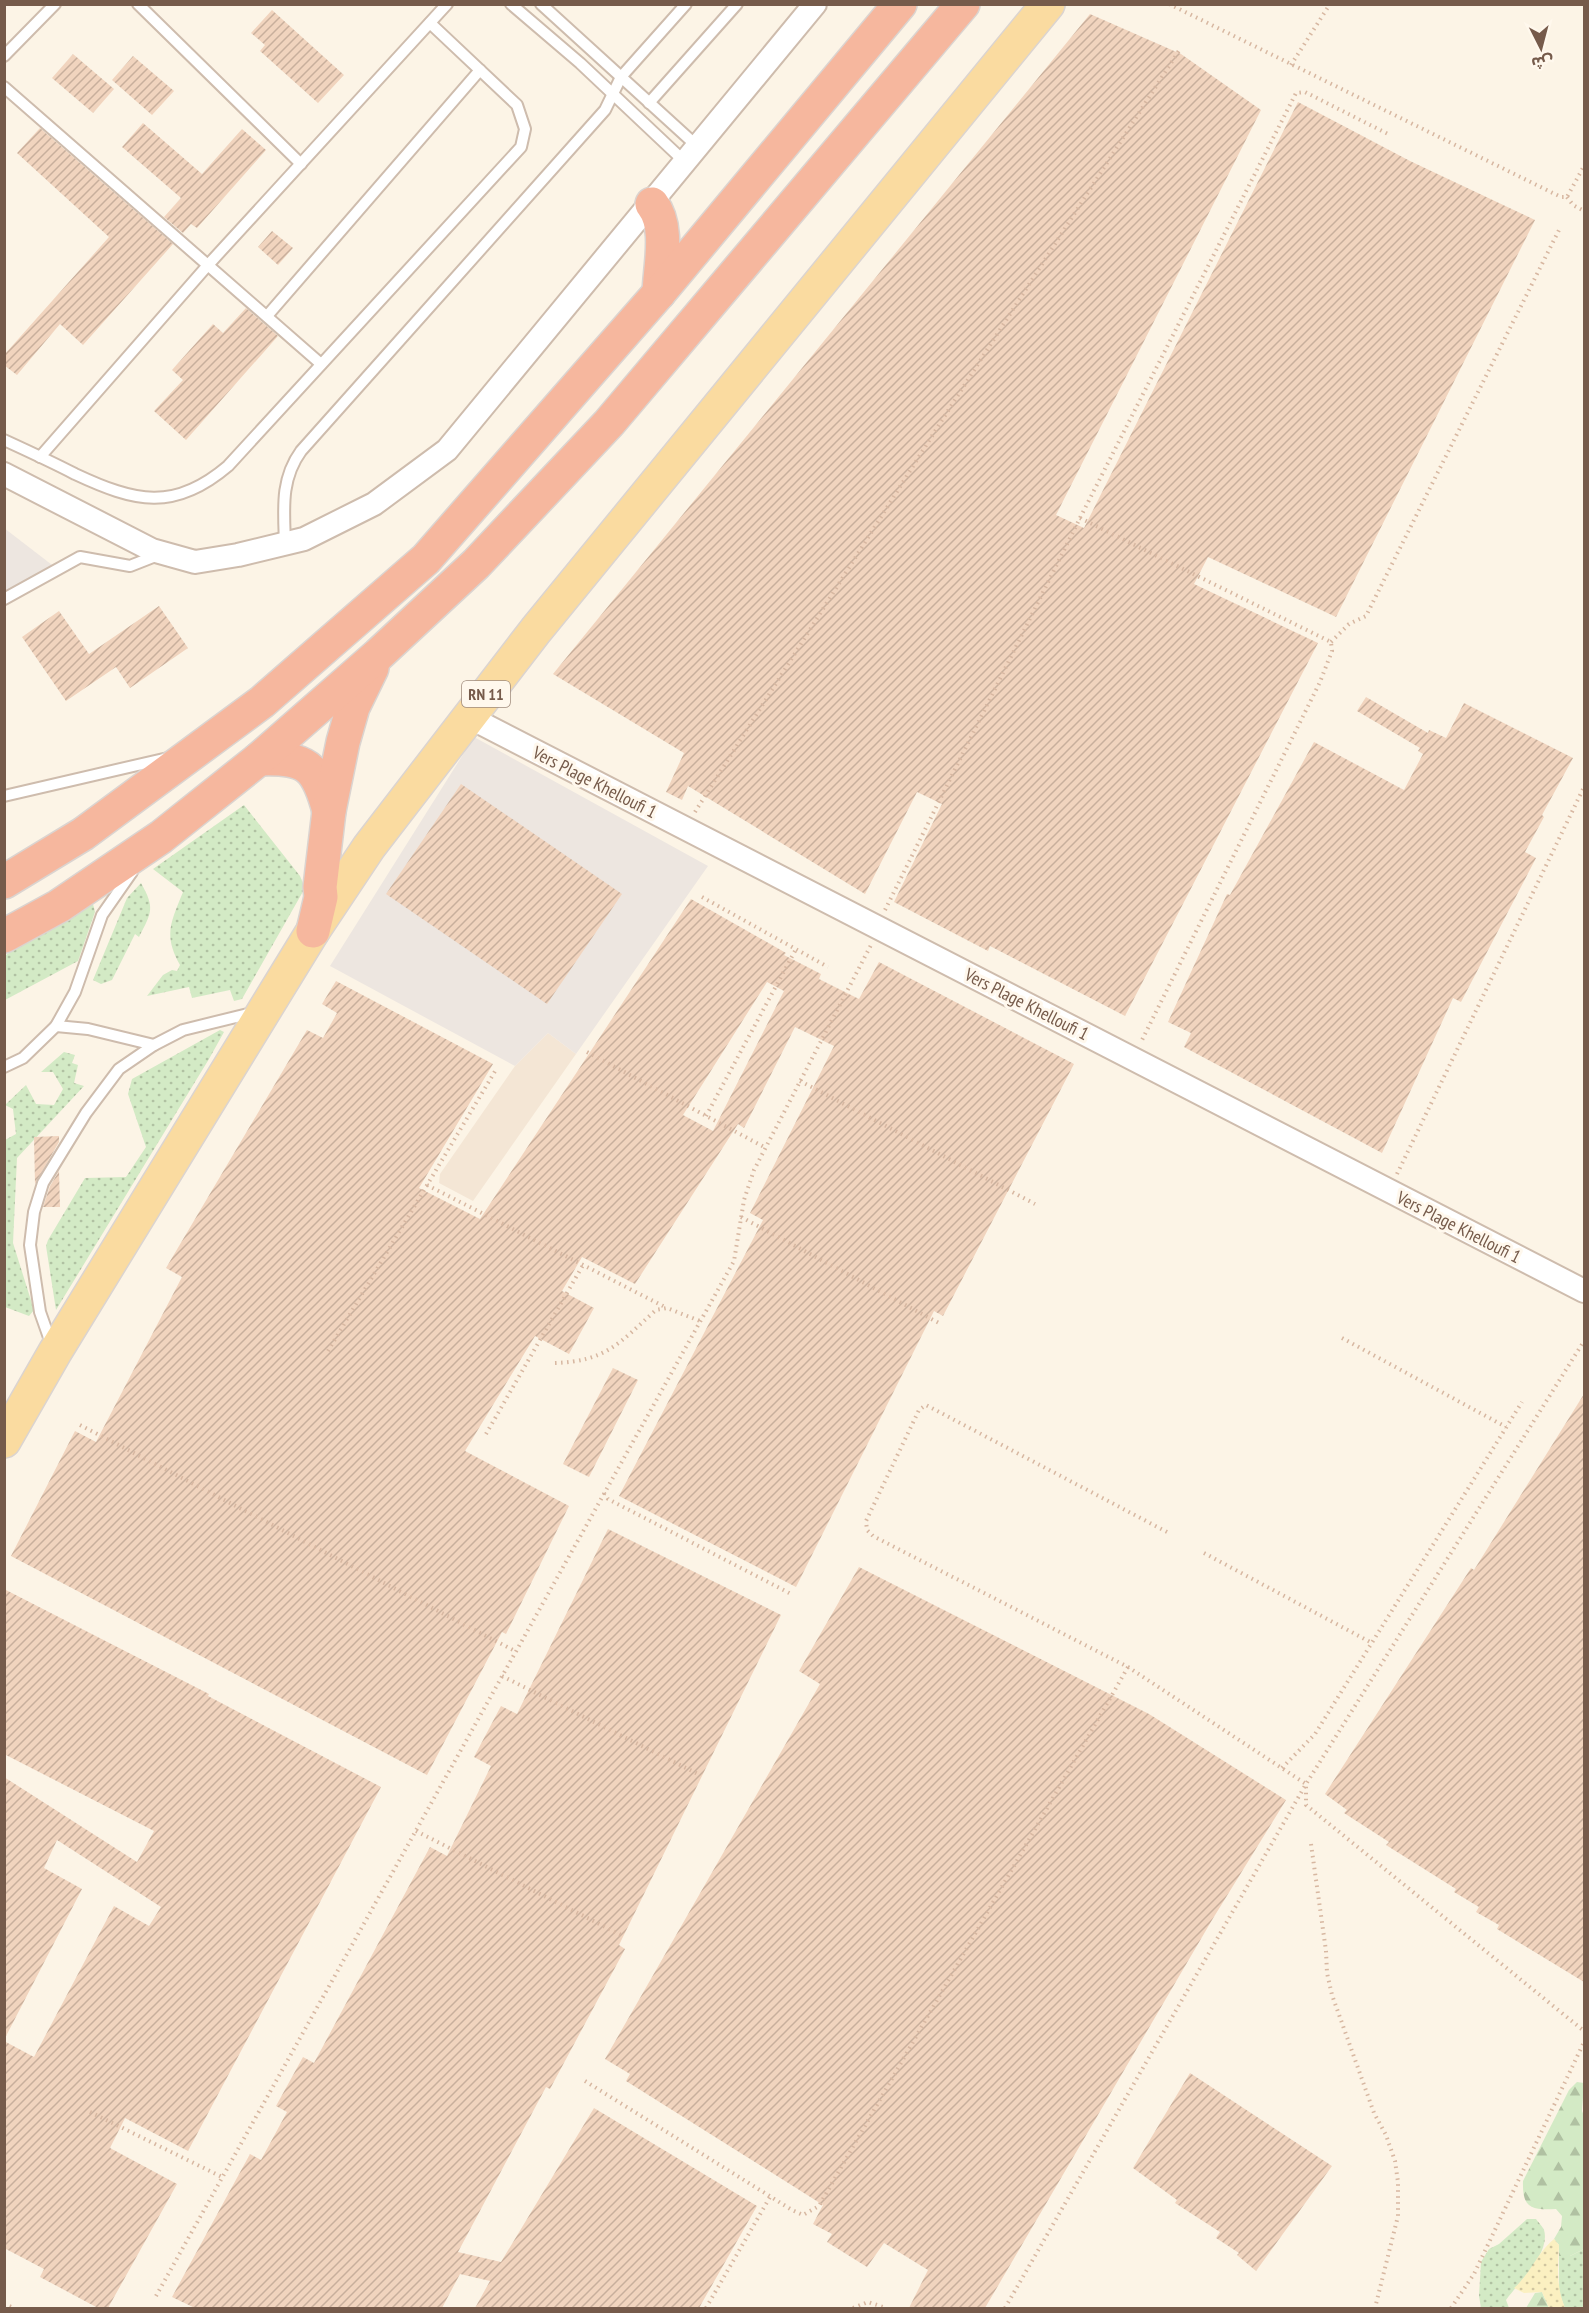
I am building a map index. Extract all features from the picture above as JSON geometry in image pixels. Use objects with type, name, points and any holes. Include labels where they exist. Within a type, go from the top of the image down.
[{"type":"highway","points":[[4,882],[83,834],[191,752],[262,702],[426,559],[658,293],[900,4]]},
{"type":"highway","points":[[4,936],[59,906],[161,837],[259,759],[378,655],[476,564],[609,423],[963,4]]},
{"type":"highway","points":[[652,204],[659,212],[662,227],[658,293]]},
{"type":"highway","points":[[313,931],[321,897],[320,887],[329,811],[347,724],[378,655]]},
{"type":"highway","points":[[259,759],[283,758],[304,763],[319,778],[329,811]]},
{"type":"main road","name":"RN 11","points":[[4,1441],[55,1352],[313,931],[369,848],[536,630],[1048,4]]},
{"type":"street","points":[[4,474],[163,554],[195,562],[238,555],[304,539],[375,504],[447,450],[815,4]]},
{"type":"street","name":"Vers Plage Khelloufi 1","points":[[469,717],[1584,1291]]},
{"type":"lane","points":[[4,56],[55,4]]},
{"type":"lane","points":[[138,4],[301,164]]},
{"type":"lane","points":[[40,457],[208,265],[447,4]]},
{"type":"lane","points":[[511,4],[613,95],[692,155]]},
{"type":"lane","points":[[541,4],[649,103],[692,155]]},
{"type":"lane","points":[[285,544],[286,477],[301,451],[605,110],[621,77],[686,4]]},
{"type":"lane","points":[[649,103],[737,4]]},
{"type":"lane","points":[[4,440],[108,490],[133,498],[159,499],[185,494],[208,483],[228,466],[521,147],[525,129],[521,112],[430,23]]},
{"type":"lane","points":[[267,316],[480,70]]},
{"type":"lane","points":[[4,87],[321,364]]},
{"type":"lane","points":[[4,599],[80,557],[130,566],[163,554]]},
{"type":"lane","points":[[4,796],[191,752]]},
{"type":"lane","points":[[4,1067],[22,1058],[56,1026],[75,992],[102,915],[127,878],[161,837]]},
{"type":"lane","points":[[55,1352],[40,1312],[30,1245],[34,1212],[43,1183],[86,1113],[119,1069],[154,1045],[183,1030],[266,1010]]},
{"type":"lane","points":[[56,1026],[88,1029],[154,1045]]},
{"type":"path","points":[[1169,4],[1561,197],[1568,197]]},
{"type":"path","points":[[1291,64],[1330,4]]},
{"type":"path","points":[[686,828],[938,427],[1180,49]]},
{"type":"path","points":[[156,2296],[734,1261],[744,1200],[754,1170],[880,928],[887,904],[1296,93],[1305,92],[1388,134]]},
{"type":"path","points":[[1568,197],[1584,166]]},
{"type":"path","points":[[1568,197],[1573,205],[1584,211]]},
{"type":"path","points":[[1331,642],[1349,624],[1366,616],[1560,228]]},
{"type":"path","points":[[1080,518],[1331,642]]},
{"type":"path","points":[[1131,1058],[1140,1045],[1320,682],[1332,651],[1331,642]]},
{"type":"path","points":[[1389,1191],[1584,787]]},
{"type":"path","points":[[702,897],[828,967]]},
{"type":"path","points":[[706,1116],[796,949]]},
{"type":"path","points":[[587,1052],[766,1148]]},
{"type":"path","points":[[328,1351],[497,1068]]},
{"type":"path","points":[[800,1081],[1035,1204]]},
{"type":"path","points":[[427,1185],[667,1308],[700,1321]]},
{"type":"path","points":[[741,1217],[939,1323]]},
{"type":"path","points":[[486,1434],[583,1265]]},
{"type":"path","points":[[555,1363],[589,1360],[604,1354],[656,1310],[667,1308]]},
{"type":"path","points":[[1342,1338],[1506,1427]]},
{"type":"path","points":[[1005,2308],[1306,1784],[1584,1341]]},
{"type":"path","points":[[1282,1768],[1315,1734],[1522,1402]]},
{"type":"path","points":[[1167,1532],[926,1405],[920,1410],[866,1521],[867,1530],[873,1536],[1128,1666],[1306,1784]]},
{"type":"path","points":[[80,1425],[515,1651]]},
{"type":"path","points":[[604,1493],[608,1499],[793,1595]]},
{"type":"path","points":[[1204,1553],[1372,1642]]},
{"type":"path","points":[[585,2081],[770,2197],[803,2215],[819,2206],[1128,1666]]},
{"type":"path","points":[[502,1676],[700,1775]]},
{"type":"path","points":[[1306,1784],[1306,1805],[1584,2031]]},
{"type":"path","points":[[416,1830],[623,1936]]},
{"type":"path","points":[[1311,1844],[1326,1950],[1326,1973],[1374,2113],[1386,2135],[1395,2161],[1398,2182],[1398,2216],[1375,2308]]},
{"type":"path","points":[[1451,2308],[1474,2274],[1584,2042]]},
{"type":"path","points":[[90,2112],[222,2177]]},
{"type":"path","points":[[706,2308],[770,2197]]},
{"type":"path","points":[[853,2308],[868,2302],[886,2308]]},
{"type":"path","points":[[4,2304],[14,2308]]},
{"type":"shaded area","points":[[4,528],[56,568],[4,594]]},
{"type":"shaded area","points":[[474,737],[708,866],[576,1054],[548,1033],[515,1066],[330,966]]},
{"type":"shaded area","points":[[548,1033],[576,1054],[473,1201],[439,1183],[440,1174],[515,1066]]},
{"type":"green space","points":[[244,805],[300,876],[305,888],[242,999],[234,1001],[230,990],[192,998],[189,987],[147,996],[163,975],[172,970],[177,971],[180,965],[170,937],[172,920],[183,892],[153,869]]},
{"type":"green space","points":[[141,883],[150,904],[147,922],[139,937],[135,934],[112,980],[101,984],[93,980],[127,898]]},
{"type":"green space","points":[[93,904],[95,912],[78,961],[5,1000],[4,956]]},
{"type":"green space","points":[[220,1030],[224,1032],[209,1059],[56,1310],[46,1246],[48,1240],[85,1178],[126,1177],[146,1147],[128,1094],[132,1079]]},
{"type":"green space","points":[[64,1052],[75,1055],[72,1063],[78,1065],[74,1083],[84,1086],[17,1158],[13,1243],[34,1310],[29,1316],[5,1307],[5,1140],[16,1134],[13,1109],[5,1105],[26,1085],[36,1104],[54,1105],[63,1089],[53,1072],[41,1072]]},
{"type":"green space","points":[[1577,2082],[1584,2083],[1582,2111],[1584,2116],[1584,2249],[1570,2256],[1559,2256],[1559,2245],[1554,2239],[1561,2227],[1562,2216],[1556,2209],[1530,2206],[1524,2197],[1523,2181],[1569,2090]]},
{"type":"green space","points":[[1527,2219],[1536,2219],[1544,2230],[1545,2239],[1538,2258],[1506,2300],[1509,2308],[1481,2308],[1479,2296],[1481,2262],[1489,2249],[1499,2244]]},
{"type":"green space","points":[[1584,2249],[1584,2308],[1565,2308],[1559,2293],[1559,2256],[1570,2256]]},
{"type":"green space","points":[[1542,2292],[1549,2308],[1526,2308],[1535,2293]]},
{"type":"sand","points":[[1554,2239],[1559,2245],[1559,2284],[1565,2308],[1549,2308],[1542,2292],[1524,2293],[1514,2288]]},
{"type":"building","points":[[272,10],[344,75],[318,103],[260,51],[265,45],[251,33]]},
{"type":"building","points":[[1090,14],[1181,54],[1261,110],[1056,515],[1084,528],[1298,102],[1410,161],[1535,220],[1336,617],[1208,557],[1194,584],[1318,643],[1125,1016],[990,946],[988,951],[894,902],[942,804],[917,792],[865,894],[688,786],[682,800],[666,792],[684,753],[553,674]]},
{"type":"building","points":[[73,54],[114,89],[93,113],[52,78]]},
{"type":"building","points":[[133,56],[174,91],[152,115],[112,80]]},
{"type":"building","points":[[143,123],[202,174],[242,129],[266,150],[197,228],[191,224],[183,233],[164,217],[181,198],[122,147]]},
{"type":"building","points":[[40,128],[173,244],[83,345],[60,324],[17,375],[4,365],[4,355],[109,237],[17,153]]},
{"type":"building","points":[[272,231],[293,248],[278,265],[258,247]]},
{"type":"building","points":[[246,308],[278,336],[186,440],[154,411],[183,380],[172,370],[213,324],[223,333]]},
{"type":"building","points":[[159,606],[188,648],[130,688],[116,667],[66,701],[22,637],[59,611],[89,654]]},
{"type":"building","points":[[1366,697],[1428,733],[1429,730],[1446,738],[1464,703],[1573,758],[1525,852],[1536,858],[1461,1002],[1453,998],[1382,1153],[1184,1047],[1191,1033],[1168,1022],[1227,894],[1230,895],[1314,742],[1404,790],[1423,754],[1418,751],[1420,748],[1357,711]]},
{"type":"building","points":[[461,784],[622,894],[547,1004],[386,894]]},
{"type":"building","points":[[691,899],[786,953],[784,955],[821,974],[819,979],[859,999],[879,962],[1074,1064],[943,1316],[934,1311],[796,1587],[619,1496],[763,1220],[750,1213],[834,1046],[795,1027],[744,1128],[738,1124],[635,1284],[582,1257],[562,1291],[594,1308],[569,1354],[535,1336],[465,1451],[569,1506],[506,1634],[502,1632],[427,1775],[11,1556],[75,1431],[96,1442],[182,1277],[166,1268],[307,1030],[323,1038],[337,1013],[322,1004],[336,981],[493,1064],[419,1188],[480,1219]],"holes":[[[767,982],[784,991],[713,1131],[683,1115]]]},
{"type":"building","points":[[59,1136],[59,1142],[35,1184],[34,1137]]},
{"type":"building","points":[[59,1171],[60,1207],[43,1207],[50,1186]]},
{"type":"building","points":[[613,1368],[638,1380],[589,1477],[563,1464]]},
{"type":"building","points":[[1584,1394],[1584,1982],[1497,1929],[1499,1925],[1476,1912],[1479,1907],[1454,1892],[1456,1889],[1386,1845],[1389,1842],[1344,1813],[1347,1810],[1325,1794],[1471,1568],[1474,1570]]},
{"type":"building","points":[[608,1529],[781,1615],[619,1945],[625,1949],[550,2089],[546,2087],[458,2252],[501,2262],[594,2108],[757,2206],[699,2308],[475,2308],[490,2281],[460,2274],[442,2308],[195,2308],[172,2297],[250,2154],[261,2160],[287,2112],[276,2106],[303,2057],[314,2063],[430,1847],[447,1856],[491,1766],[474,1757],[501,1706],[517,1714]]},
{"type":"building","points":[[859,1567],[1149,1714],[1286,1800],[1212,1920],[985,2308],[909,2308],[928,2270],[884,2243],[867,2267],[827,2242],[832,2234],[813,2224],[823,2205],[626,2081],[630,2074],[605,2059],[820,1684],[799,1671]]},
{"type":"building","points":[[4,1589],[209,1694],[208,1696],[381,1787],[188,2151],[125,2118],[110,2148],[177,2184],[108,2308],[98,2308],[40,2277],[44,2269],[4,2248],[4,2041],[34,2057],[114,1906],[149,1926],[161,1907],[57,1840],[44,1868],[82,1889],[4,2040],[4,1777],[137,1862],[154,1831],[4,1754]]},
{"type":"building","points":[[1190,2073],[1332,2166],[1256,2271],[1237,2255],[1239,2253],[1216,2238],[1220,2232],[1175,2203],[1177,2200],[1133,2168]]}]
